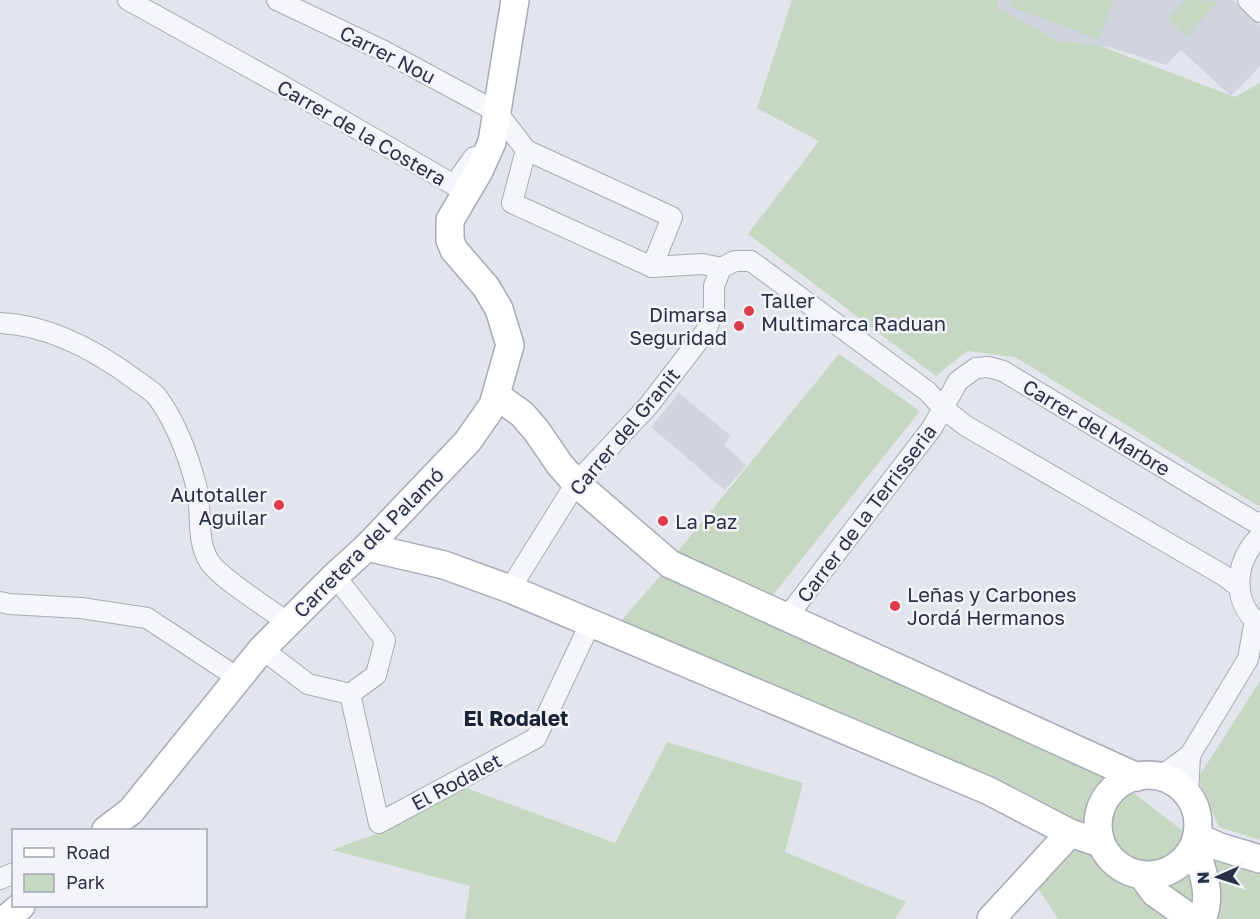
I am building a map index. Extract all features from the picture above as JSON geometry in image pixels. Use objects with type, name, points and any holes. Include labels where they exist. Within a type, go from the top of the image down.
[{"type":"street","name":"Carrer de la Costera","points":[[128,0],[454,185],[488,136],[497,112]]},
{"type":"street","name":"Carrer Nou","points":[[277,0],[376,47],[497,112]]},
{"type":"street","points":[[515,0],[497,112],[526,150],[672,216],[652,267]]},
{"type":"street","points":[[1248,0],[1260,12]]},
{"type":"street","name":"Carretera del Palamó","points":[[108,829],[131,811],[262,649],[367,547],[468,441],[493,405],[510,345],[499,309],[486,287],[454,250],[449,229],[450,220],[479,171],[492,142],[497,112]]},
{"type":"street","points":[[526,150],[512,202],[652,267],[703,264],[721,268],[735,261],[751,261],[927,391],[944,409],[966,426],[1223,575],[1239,587]]},
{"type":"street","name":"Carrer del Granit","points":[[510,589],[576,483],[649,405],[706,331],[714,308],[714,286],[721,268]]},
{"type":"street","points":[[0,323],[19,324],[55,334],[89,350],[124,371],[157,395],[177,428],[197,487],[201,542],[209,563],[228,580],[288,623]]},
{"type":"street","name":"Carrer del Marbre","points":[[944,409],[958,381],[976,368],[988,367],[1003,371],[1260,524]]},
{"type":"street","points":[[497,396],[522,414],[576,483],[670,564],[1188,795]]},
{"type":"street","name":"Carrer de la Terrisseria","points":[[787,617],[932,428],[944,409]]},
{"type":"street","points":[[1142,875],[1155,893],[1188,917],[1206,909],[1207,887],[1196,842],[1196,811],[1188,795],[1190,755],[1254,655],[1257,622],[1242,599],[1239,572],[1251,545],[1260,537]]},
{"type":"street","points":[[367,547],[444,565],[510,589],[987,790],[1070,833],[1100,843]]},
{"type":"street","points":[[262,649],[308,684],[350,694],[376,675],[385,640],[335,576]]},
{"type":"street","points":[[0,602],[81,608],[147,618],[238,678]]},
{"type":"street","name":"El Rodalet","points":[[350,694],[379,823],[536,738],[591,622]]},
{"type":"street","points":[[1190,755],[1149,776],[1129,779],[1107,796],[1097,824],[1100,843],[1110,858],[1128,871],[1142,875],[1165,873],[1184,862],[1196,842]]},
{"type":"street","points":[[991,919],[1070,833]]},
{"type":"street","points":[[1196,842],[1260,859]]},
{"type":"street","points":[[6,919],[20,907]]},
{"type":"shaded area","points":[[999,0],[1233,0],[1260,25],[1260,66],[1231,96],[1181,50],[1166,65],[1109,47],[1057,41],[997,7]]},
{"type":"shaded area","points":[[679,393],[731,436],[724,445],[746,465],[725,490],[651,427]]},
{"type":"green space","points":[[792,0],[998,0],[997,7],[1057,41],[1100,46],[1235,97],[1260,83],[1260,505],[1015,357],[967,351],[936,376],[748,234],[819,141],[757,108]]},
{"type":"green space","points":[[1011,0],[1113,0],[1099,39],[1009,6]]},
{"type":"green space","points":[[1186,0],[1218,1],[1186,36],[1168,19]]},
{"type":"green space","points":[[839,354],[920,411],[773,595],[675,555]]},
{"type":"green space","points":[[661,575],[1104,770],[1215,856],[1260,870],[1260,919],[1058,919],[1038,888],[1062,822],[619,623]]},
{"type":"green space","points":[[1260,681],[1260,840],[1219,827],[1198,778]]},
{"type":"green space","points":[[667,742],[803,783],[785,852],[906,902],[895,919],[465,919],[470,886],[332,850],[384,831],[458,785],[615,843]]},
{"type":"place","name":"Taller Multimarca Raduan","points":[[749,311]]},
{"type":"place","name":"Dimarsa Seguridad","points":[[739,326]]},
{"type":"place","name":"Autotaller Aguilar","points":[[279,505]]},
{"type":"place","name":"La Paz","points":[[663,521]]},
{"type":"place","name":"Leñas y Carbones Jordá Hermanos","points":[[895,606]]},
{"type":"district","name":"El Rodalet","points":[[516,718]]}]
